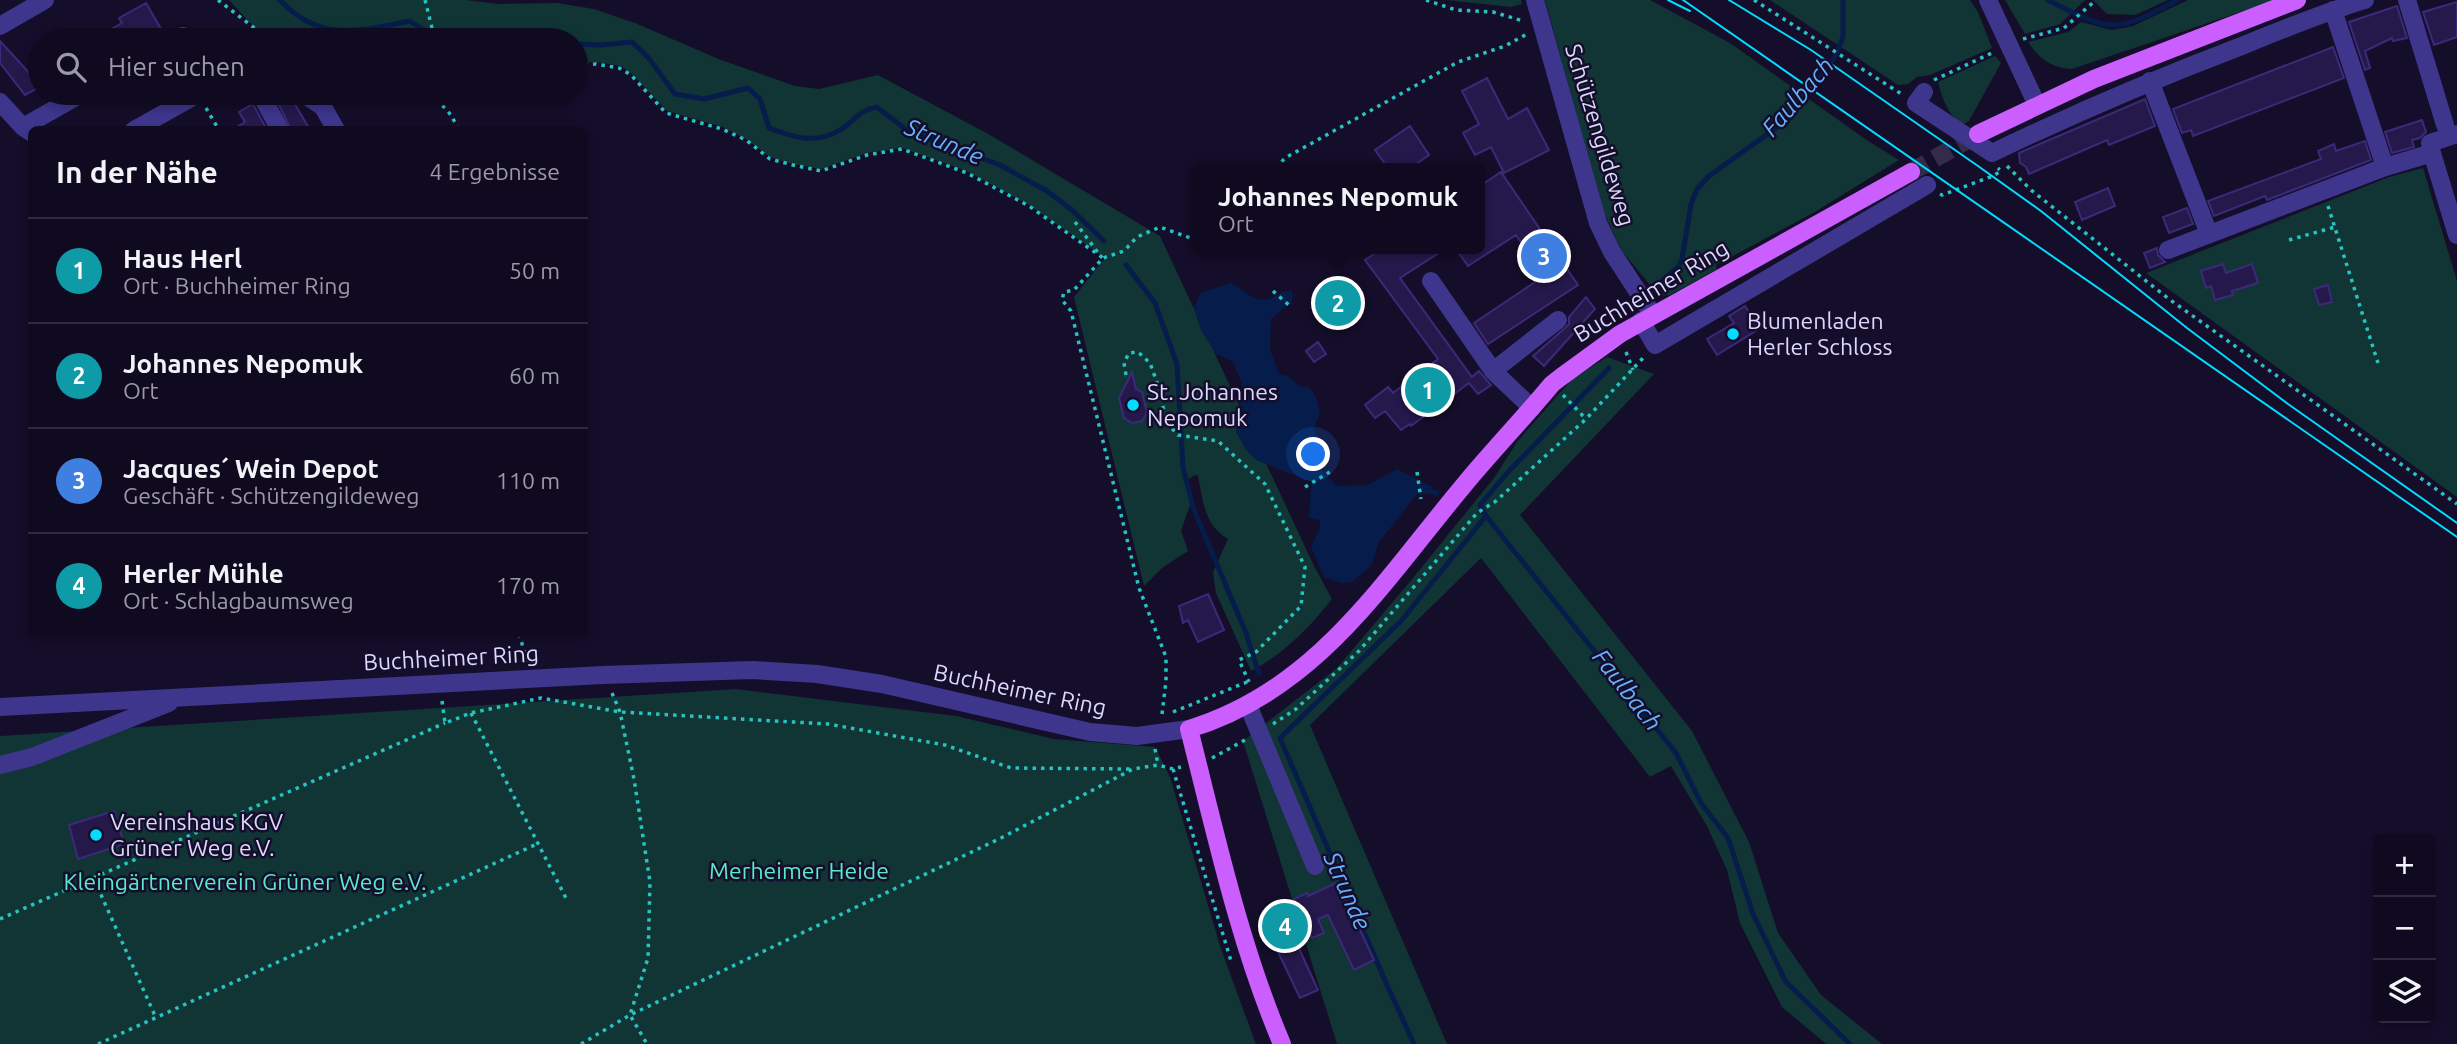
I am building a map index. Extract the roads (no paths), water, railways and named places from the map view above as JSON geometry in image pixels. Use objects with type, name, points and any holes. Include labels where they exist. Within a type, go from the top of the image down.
[{"type":"main road","points":[[1978,134],[2094,79],[2297,0]]},
{"type":"main road","name":"Buchheimer Ring","points":[[1188,729],[1214,721],[1248,705],[1292,678],[1324,651],[1393,574],[1465,484],[1552,384],[1620,334],[1647,318],[1911,172]]},
{"type":"main road","points":[[1188,729],[1244,940],[1264,1002],[1282,1044]]},
{"type":"street","points":[[0,26],[45,0]]},
{"type":"street","name":"Schützengildeweg","points":[[1535,0],[1598,223],[1647,318],[1655,345],[1927,185]]},
{"type":"street","points":[[1988,0],[2037,105]]},
{"type":"street","points":[[1920,98],[1992,153],[2150,81],[2365,0]]},
{"type":"street","points":[[2407,0],[2451,129],[2430,143],[2431,153],[2449,181],[2457,235]]},
{"type":"street","points":[[2333,10],[2385,167]]},
{"type":"street","points":[[2150,81],[2209,234]]},
{"type":"street","points":[[0,102],[27,130]]},
{"type":"street","points":[[33,126],[65,105]]},
{"type":"street","points":[[141,126],[178,105]]},
{"type":"street","points":[[266,105],[278,126]]},
{"type":"street","points":[[320,105],[334,126]]},
{"type":"street","points":[[2168,250],[2385,167],[2431,153]]},
{"type":"street","points":[[1431,281],[1493,371],[1532,408]]},
{"type":"street","points":[[1493,371],[1558,320]]},
{"type":"street","name":"Buchheimer Ring","points":[[0,707],[741,670],[817,674],[882,684],[1090,732],[1137,736],[1188,729]]},
{"type":"street","points":[[0,765],[32,757],[189,696]]},
{"type":"street","points":[[1248,705],[1315,866]]},
{"type":"water","points":[[1231,283],[1261,300],[1292,291],[1293,300],[1271,319],[1270,349],[1279,374],[1288,376],[1301,387],[1309,387],[1316,397],[1320,413],[1314,428],[1321,470],[1337,486],[1368,485],[1397,469],[1432,487],[1426,494],[1417,494],[1379,542],[1371,566],[1352,582],[1341,583],[1324,577],[1311,547],[1320,529],[1320,520],[1309,518],[1311,482],[1256,460],[1236,432],[1242,383],[1232,361],[1216,354],[1201,330],[1194,309],[1200,293]]},
{"type":"waterway","name":"Strunde","points":[[280,0],[295,14],[325,28]]},
{"type":"waterway","name":"Faulbach","points":[[1662,281],[1678,267],[1682,259],[1691,204],[1697,189],[1709,176],[1776,128],[1798,107],[1835,57],[1843,37],[1843,0]]},
{"type":"waterway","name":"Faulbach","points":[[2048,0],[2089,20],[2115,25],[2139,19],[2178,0]]},
{"type":"waterway","name":"Strunde","points":[[374,28],[410,21],[420,28]]},
{"type":"waterway","name":"Strunde","points":[[588,44],[632,42],[648,57],[675,94],[704,99],[748,88],[760,99],[769,128],[796,137],[831,135],[860,114],[877,107],[908,131],[1000,165],[1047,191],[1072,210],[1104,241]]},
{"type":"waterway","name":"Strunde","points":[[1126,265],[1155,303],[1177,364],[1183,468],[1194,510],[1246,633],[1259,674]]},
{"type":"waterway","name":"Faulbach","points":[[1609,368],[1509,471],[1480,505],[1486,516],[1676,753],[1701,803],[1728,838],[1753,914],[1786,982],[1850,1044]]},
{"type":"waterway","points":[[1429,491],[1437,493]]},
{"type":"waterway","name":"Strunde","points":[[1414,1044],[1280,738],[1401,621],[1486,516]]},
{"type":"tunnel","points":[[1911,172],[1978,134]]},
{"type":"tram line","points":[[1668,0],[1690,11]]},
{"type":"tram line","points":[[1683,0],[2457,537]]},
{"type":"tram line","points":[[1729,0],[1811,50],[2041,211],[2187,328],[2288,404],[2457,523]]},
{"type":"place","name":"Jacques´ Wein Depot","points":[[1544,256]]},
{"type":"place","name":"Johannes Nepomuk","points":[[1338,303]]},
{"type":"place","name":"Blumenladen Herler Schloss","points":[[1733,334]]},
{"type":"place","name":"Haus Herl","points":[[1428,390]]},
{"type":"place","name":"St. Johannes Nepomuk","points":[[1133,405]]},
{"type":"place","name":"Vereinshaus KGV Grüner Weg e.V.","points":[[96,835]]},
{"type":"place","name":"Herler Mühle","points":[[1285,926]]},
{"type":"park label","name":"Merheimer Heide","points":[[799,871]]},
{"type":"park label","name":"Kleingärtnerverein Grüner Weg e.V.","points":[[245,882]]}]
